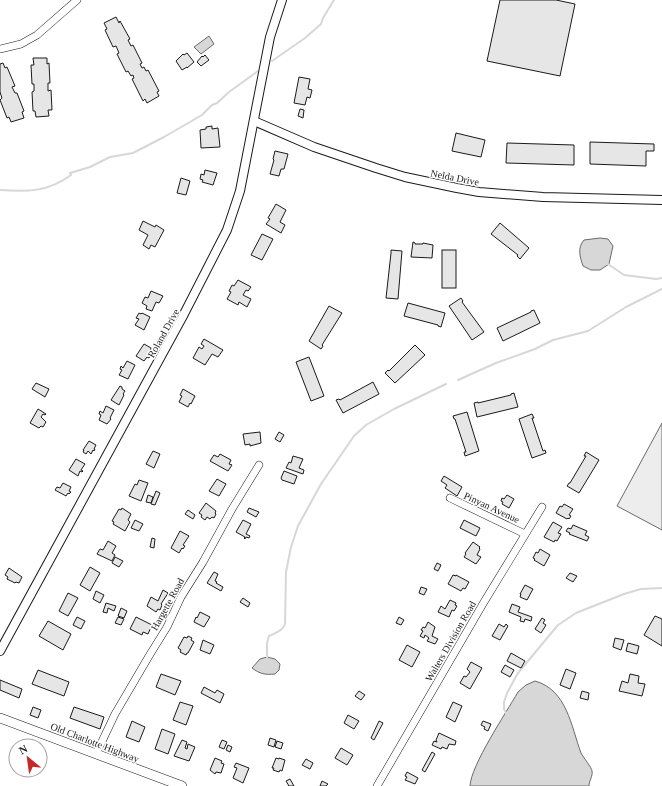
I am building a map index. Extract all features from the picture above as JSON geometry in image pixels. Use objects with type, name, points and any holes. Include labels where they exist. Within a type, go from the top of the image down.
[{"type":"main road","name":"Old Charlotte Highway","points":[[0,718],[182,786]]},
{"type":"street","points":[[0,49],[21,44],[37,35],[77,0]]},
{"type":"street","name":"Roland Drive","points":[[0,651],[184,314],[224,236],[240,191],[270,36],[282,0]]},
{"type":"street","name":"Nelda Drive","points":[[254,121],[314,147],[376,168],[405,177],[457,188],[478,192],[543,197],[662,200]]},
{"type":"street","name":"Hargette Road","points":[[96,754],[115,714],[167,627],[181,597],[232,509],[259,466]]},
{"type":"street","name":"Pinyan Avenue","points":[[450,498],[525,534]]},
{"type":"street","name":"Walters Division Road","points":[[377,786],[542,507]]},
{"type":"shaded area","points":[[209,36],[214,44],[201,54],[194,47]]},
{"type":"shaded area","points":[[600,238],[608,239],[613,246],[609,264],[600,270],[591,270],[583,266],[580,256],[580,246],[584,240]]},
{"type":"shaded area","points":[[662,423],[662,530],[617,506]]},
{"type":"shaded area","points":[[267,657],[275,659],[280,664],[279,670],[275,674],[263,674],[252,668],[260,659]]},
{"type":"shaded area","points":[[535,681],[554,692],[566,710],[581,753],[592,770],[589,786],[470,786],[476,765],[482,753],[518,692],[526,685]]},
{"type":"building","points":[[500,0],[556,0],[575,4],[560,76],[487,61]]},
{"type":"building","points":[[116,17],[119,23],[120,21],[130,39],[128,40],[131,46],[133,45],[142,63],[140,64],[142,68],[144,67],[146,71],[148,70],[159,91],[157,92],[159,96],[147,103],[145,99],[143,101],[132,79],[134,78],[133,75],[131,76],[128,71],[126,72],[117,54],[119,53],[116,46],[113,47],[105,30],[107,29],[104,23]]},
{"type":"building","points":[[187,53],[194,62],[182,70],[176,61],[183,54],[184,55]]},
{"type":"building","points":[[205,55],[209,60],[201,66],[197,62],[202,56],[203,57]]},
{"type":"building","points":[[33,58],[47,58],[47,64],[49,63],[50,83],[48,83],[48,91],[51,90],[52,110],[48,110],[49,116],[36,117],[35,111],[33,111],[32,92],[34,91],[34,84],[32,84],[31,65],[34,65]]},
{"type":"building","points":[[3,63],[5,68],[7,67],[15,86],[12,87],[15,93],[17,93],[24,111],[22,112],[24,118],[11,122],[9,117],[7,118],[0,100],[2,98],[0,92],[0,64]]},
{"type":"building","points":[[299,77],[310,79],[308,89],[312,90],[310,98],[307,97],[305,105],[294,103]]},
{"type":"building","points":[[300,109],[304,110],[303,118],[298,116]]},
{"type":"building","points":[[212,126],[212,129],[218,128],[220,147],[201,148],[200,130]]},
{"type":"building","points":[[456,133],[485,140],[481,157],[452,151]]},
{"type":"building","points":[[590,142],[654,144],[654,151],[646,151],[646,166],[590,164]]},
{"type":"building","points":[[507,143],[574,145],[574,165],[506,163]]},
{"type":"building","points":[[275,151],[288,154],[284,169],[281,169],[279,176],[270,174]]},
{"type":"building","points":[[205,170],[217,173],[213,185],[202,182],[203,180],[200,179],[201,174],[204,175]]},
{"type":"building","points":[[181,178],[190,181],[186,195],[177,193]]},
{"type":"building","points":[[276,204],[286,210],[280,222],[285,225],[281,233],[266,224],[270,219],[268,218]]},
{"type":"building","points":[[143,221],[155,227],[156,225],[164,230],[155,247],[151,245],[149,249],[143,245],[148,235],[139,230]]},
{"type":"building","points":[[500,223],[529,248],[520,259],[517,256],[518,255],[491,234]]},
{"type":"building","points":[[262,234],[273,239],[262,260],[251,255]]},
{"type":"building","points":[[413,242],[415,244],[423,243],[433,245],[432,258],[411,257]]},
{"type":"building","points":[[391,250],[402,251],[398,299],[386,298]]},
{"type":"building","points":[[442,250],[456,250],[456,288],[442,288]]},
{"type":"building","points":[[238,280],[251,287],[248,291],[246,290],[243,295],[251,299],[247,307],[239,302],[238,305],[227,299],[231,292],[229,291],[232,285],[234,286]]},
{"type":"building","points":[[151,291],[163,296],[159,303],[156,302],[152,311],[146,309],[147,306],[142,303],[145,297],[148,298]]},
{"type":"building","points":[[461,298],[463,301],[462,302],[484,332],[472,340],[449,306]]},
{"type":"building","points":[[408,303],[445,313],[441,327],[404,316]]},
{"type":"building","points":[[329,306],[342,313],[321,349],[309,341]]},
{"type":"building","points":[[534,310],[540,323],[503,341],[497,328]]},
{"type":"building","points":[[139,313],[150,317],[144,330],[135,325],[139,319],[136,318]]},
{"type":"building","points":[[204,339],[223,350],[218,357],[212,354],[205,365],[193,358],[199,347],[202,349],[204,346],[201,344]]},
{"type":"building","points":[[144,344],[151,348],[150,352],[152,353],[149,358],[147,357],[144,361],[136,356]]},
{"type":"building","points":[[415,345],[425,355],[395,383],[385,373],[388,370],[389,371]]},
{"type":"building","points":[[309,357],[324,396],[311,401],[296,362]]},
{"type":"building","points":[[127,361],[135,365],[128,379],[119,375],[122,370],[120,369],[121,366],[123,368]]},
{"type":"building","points":[[373,382],[379,394],[343,413],[336,400],[340,400]]},
{"type":"building","points":[[36,383],[49,389],[45,397],[32,389]]},
{"type":"building","points":[[120,386],[125,391],[119,405],[111,400]]},
{"type":"building","points":[[183,389],[195,396],[188,407],[179,402]]},
{"type":"building","points":[[514,393],[518,407],[477,417],[474,403],[511,395]]},
{"type":"building","points":[[106,406],[114,410],[110,418],[111,419],[107,424],[99,420],[101,415],[99,414],[100,411],[103,413]]},
{"type":"building","points":[[38,409],[46,414],[43,414],[41,417],[46,422],[43,427],[41,426],[39,428],[30,423]]},
{"type":"building","points":[[467,412],[479,451],[465,456],[464,452],[466,452],[453,416]]},
{"type":"building","points":[[532,414],[543,451],[545,450],[546,453],[532,458],[519,419]]},
{"type":"building","points":[[260,432],[261,443],[250,446],[250,444],[245,445],[243,434]]},
{"type":"building","points":[[279,432],[284,435],[280,442],[275,439]]},
{"type":"building","points":[[89,441],[96,445],[91,454],[88,451],[86,454],[83,450]]},
{"type":"building","points":[[153,451],[160,454],[154,468],[146,464]]},
{"type":"building","points":[[586,452],[599,460],[579,493],[567,486],[586,456],[584,456]]},
{"type":"building","points":[[220,454],[231,460],[229,464],[232,465],[228,471],[210,461],[214,455],[218,457]]},
{"type":"building","points":[[293,456],[303,459],[299,468],[304,470],[303,474],[286,468],[289,462],[291,463]]},
{"type":"building","points":[[76,459],[85,464],[81,470],[83,471],[80,471],[78,476],[69,470]]},
{"type":"building","points":[[284,471],[297,476],[294,484],[282,480],[281,478]]},
{"type":"building","points":[[444,476],[462,487],[457,496],[445,488],[447,485],[441,481]]},
{"type":"building","points":[[217,479],[226,484],[219,496],[209,491]]},
{"type":"building","points":[[139,480],[148,483],[141,501],[129,496],[135,484],[137,485]]},
{"type":"building","points":[[63,483],[71,487],[69,491],[71,492],[66,496],[55,490],[57,487],[60,488]]},
{"type":"building","points":[[156,491],[160,493],[155,505],[151,504]]},
{"type":"building","points":[[148,495],[153,497],[151,503],[146,502]]},
{"type":"building","points":[[507,495],[514,499],[509,508],[502,504],[503,502],[501,501],[502,498],[504,499]]},
{"type":"building","points":[[206,503],[216,511],[216,514],[214,518],[212,517],[210,519],[207,517],[205,520],[199,513]]},
{"type":"building","points":[[564,504],[573,509],[569,515],[571,516],[569,519],[556,513],[560,506],[562,507]]},
{"type":"building","points":[[122,508],[131,514],[128,520],[130,522],[125,531],[113,524],[114,522],[112,521],[119,509],[121,510]]},
{"type":"building","points":[[249,508],[259,512],[256,517],[247,512]]},
{"type":"building","points":[[188,510],[195,515],[193,519],[185,514]]},
{"type":"building","points":[[135,520],[143,524],[139,531],[131,528]]},
{"type":"building","points":[[243,520],[251,524],[246,534],[250,536],[249,538],[246,537],[245,539],[245,537],[236,532]]},
{"type":"building","points":[[464,520],[480,528],[476,536],[460,528]]},
{"type":"building","points":[[553,522],[562,527],[558,533],[561,534],[557,541],[555,540],[554,542],[544,537]]},
{"type":"building","points":[[573,525],[587,531],[585,535],[589,537],[587,541],[569,534],[570,533],[566,531],[568,528],[571,529]]},
{"type":"building","points":[[180,531],[189,536],[183,545],[185,546],[179,553],[171,548]]},
{"type":"building","points":[[152,538],[155,539],[154,548],[150,547]]},
{"type":"building","points":[[108,541],[116,546],[112,553],[115,555],[112,561],[97,554],[100,549],[103,550]]},
{"type":"building","points":[[473,542],[480,547],[477,555],[481,557],[476,564],[464,557],[466,554],[465,553]]},
{"type":"building","points":[[540,549],[550,555],[544,566],[533,558],[536,552],[538,553]]},
{"type":"building","points":[[115,557],[123,561],[119,567],[112,563]]},
{"type":"building","points":[[437,563],[441,565],[438,571],[434,569]]},
{"type":"building","points":[[90,567],[100,573],[90,591],[80,585]]},
{"type":"building","points":[[9,568],[22,577],[19,583],[15,583],[7,579],[8,577],[5,575]]},
{"type":"building","points":[[214,572],[218,574],[215,581],[217,582],[216,583],[223,587],[221,591],[207,583]]},
{"type":"building","points":[[570,573],[577,576],[573,582],[566,578]]},
{"type":"building","points":[[453,575],[456,575],[469,582],[465,589],[463,588],[461,591],[448,584]]},
{"type":"building","points":[[525,585],[533,589],[527,600],[520,597]]},
{"type":"building","points":[[421,587],[427,589],[424,595],[419,593]]},
{"type":"building","points":[[163,590],[168,593],[161,604],[160,610],[158,609],[156,612],[147,606],[151,597],[158,601]]},
{"type":"building","points":[[96,591],[104,595],[100,603],[93,599]]},
{"type":"building","points":[[68,593],[78,598],[68,616],[59,611]]},
{"type":"building","points":[[243,598],[250,603],[248,607],[240,602]]},
{"type":"building","points":[[450,600],[456,603],[455,605],[457,606],[454,611],[452,610],[449,617],[438,612],[441,606],[445,609]]},
{"type":"building","points":[[106,603],[116,606],[114,611],[108,608],[107,613],[103,612]]},
{"type":"building","points":[[512,604],[520,607],[518,612],[532,617],[531,621],[525,619],[524,622],[520,621],[521,617],[509,612]]},
{"type":"building","points":[[121,608],[127,611],[124,618],[118,616]]},
{"type":"building","points":[[200,612],[210,617],[204,627],[194,622]]},
{"type":"building","points":[[655,616],[662,619],[662,646],[644,635]]},
{"type":"building","points":[[77,617],[85,621],[81,629],[73,625]]},
{"type":"building","points":[[118,617],[124,619],[121,625],[115,623]]},
{"type":"building","points":[[136,617],[152,625],[148,634],[143,632],[142,635],[130,629]]},
{"type":"building","points":[[399,617],[404,620],[401,625],[396,623]]},
{"type":"building","points":[[542,618],[545,620],[543,623],[546,625],[541,633],[535,629]]},
{"type":"building","points":[[48,621],[71,634],[63,650],[39,636]]},
{"type":"building","points":[[428,622],[435,627],[432,636],[438,639],[435,644],[427,641],[429,638],[425,635],[424,638],[420,636],[423,631],[421,630],[423,627],[425,628]]},
{"type":"building","points":[[499,624],[504,627],[506,624],[508,626],[500,640],[492,636]]},
{"type":"building","points":[[188,636],[192,638],[191,640],[194,642],[186,655],[180,652],[181,650],[178,648],[184,637],[187,638]]},
{"type":"building","points":[[615,638],[624,640],[621,650],[613,647]]},
{"type":"building","points":[[203,640],[214,645],[210,654],[200,650]]},
{"type":"building","points":[[628,643],[639,646],[637,654],[626,651]]},
{"type":"building","points":[[407,645],[420,652],[412,667],[399,660]]},
{"type":"building","points":[[511,653],[525,661],[521,668],[507,661]]},
{"type":"building","points":[[471,662],[482,668],[470,689],[460,683],[464,676],[466,677],[470,672],[467,669]]},
{"type":"building","points":[[505,665],[514,670],[510,677],[501,672]]},
{"type":"building","points":[[566,669],[576,673],[570,689],[560,685]]},
{"type":"building","points":[[38,670],[69,682],[64,696],[32,684]]},
{"type":"building","points":[[161,674],[181,681],[175,695],[156,687]]},
{"type":"building","points":[[630,674],[639,676],[638,683],[645,684],[642,696],[619,691],[622,681],[628,683]]},
{"type":"building","points":[[0,680],[22,689],[19,698],[0,690]]},
{"type":"building","points":[[204,687],[215,693],[217,690],[224,694],[220,703],[201,693]]},
{"type":"building","points":[[359,691],[365,695],[361,700],[355,696]]},
{"type":"building","points":[[582,691],[589,693],[588,700],[580,698]]},
{"type":"building","points":[[180,702],[193,706],[186,725],[173,720]]},
{"type":"building","points":[[453,702],[462,706],[455,722],[446,717]]},
{"type":"building","points":[[33,707],[41,710],[38,718],[30,715]]},
{"type":"building","points":[[74,707],[104,717],[100,729],[70,718]]},
{"type":"building","points":[[348,715],[359,721],[354,729],[344,723]]},
{"type":"building","points":[[132,721],[145,727],[139,742],[126,737]]},
{"type":"building","points":[[379,721],[383,723],[374,740],[371,738]]},
{"type":"building","points":[[483,721],[491,724],[488,731],[481,725]]},
{"type":"building","points":[[162,729],[175,734],[168,754],[155,749]]},
{"type":"building","points":[[439,733],[456,741],[455,745],[449,744],[447,749],[442,747],[441,749],[432,745],[434,741],[437,742],[436,740]]},
{"type":"building","points":[[270,738],[276,740],[274,747],[268,745]]},
{"type":"building","points":[[182,740],[187,742],[185,748],[187,749],[188,744],[195,747],[189,761],[174,756]]},
{"type":"building","points":[[222,740],[227,742],[224,749],[219,747]]},
{"type":"building","points":[[277,741],[283,743],[281,749],[275,747]]},
{"type":"building","points":[[228,745],[232,747],[230,752],[226,750]]},
{"type":"building","points":[[341,748],[353,755],[347,765],[335,758]]},
{"type":"building","points":[[432,752],[435,754],[425,772],[422,770]]},
{"type":"building","points":[[215,758],[222,761],[221,763],[224,764],[221,773],[216,772],[215,774],[210,770]]},
{"type":"building","points":[[276,758],[285,760],[282,771],[280,770],[279,772],[273,770],[274,768],[272,768]]},
{"type":"building","points":[[306,759],[313,763],[310,769],[302,765]]},
{"type":"building","points":[[236,763],[249,768],[243,783],[233,778],[237,768],[234,767]]},
{"type":"building","points":[[407,772],[418,778],[415,784],[405,780],[407,777],[405,776]]},
{"type":"building","points":[[290,779],[294,786],[289,786],[286,781]]},
{"type":"building","points":[[322,781],[328,784],[326,786],[320,786]]},
{"type":"waterway","points":[[272,61],[305,38],[321,24],[334,0]]},
{"type":"waterway","points":[[0,190],[28,191],[46,188],[62,181],[71,175],[70,173],[90,167],[110,157],[133,153],[202,115],[212,105],[217,103],[229,92],[258,71]]},
{"type":"waterway","points":[[608,264],[624,275],[656,279],[662,278]]},
{"type":"waterway","points":[[458,380],[496,363],[535,349],[553,340],[588,331],[626,307],[662,289]]},
{"type":"waterway","points":[[267,660],[267,643],[269,636],[281,630],[285,624],[286,572],[291,547],[298,526],[321,484],[354,436],[366,425],[394,409],[446,384]]},
{"type":"waterway","points":[[507,715],[504,709],[504,702],[507,693],[518,673],[558,625],[576,613],[624,594],[641,589],[662,588]]}]
